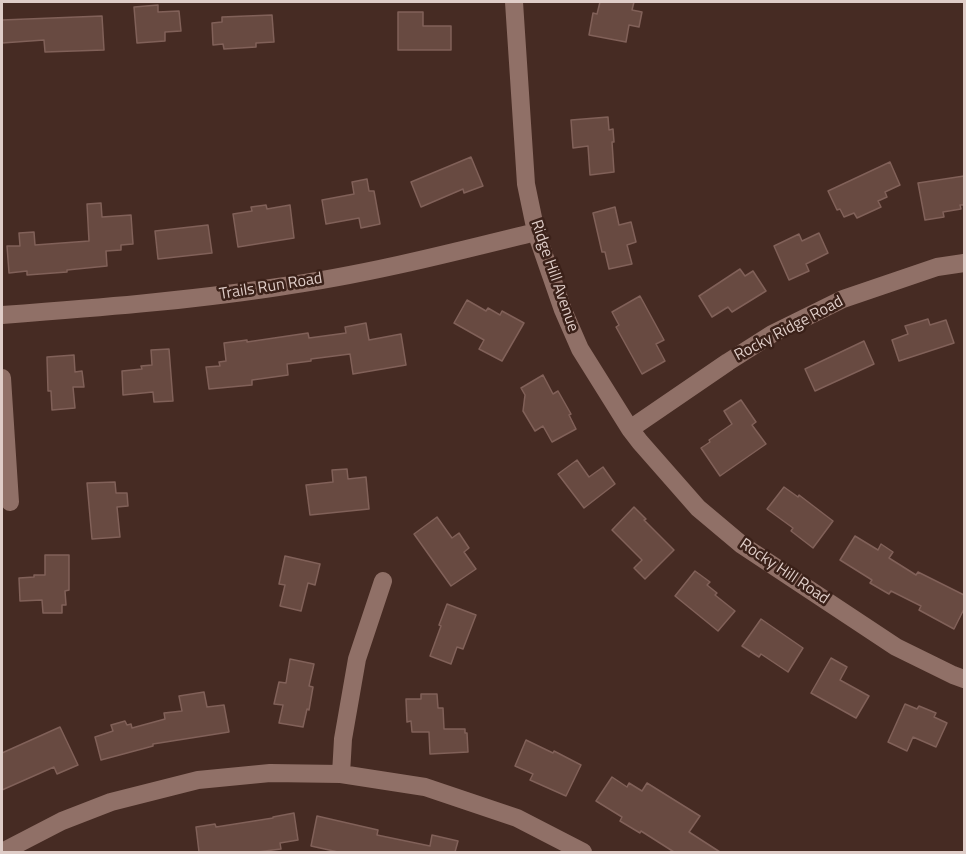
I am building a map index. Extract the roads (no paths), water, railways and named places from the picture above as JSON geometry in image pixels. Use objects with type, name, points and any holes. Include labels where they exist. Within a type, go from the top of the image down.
[{"type":"street","name":"Ridge Hill Avenue","points":[[514,2],[526,184],[536,232],[563,310],[580,349],[630,429]]},
{"type":"street","name":"Trails Run Road","points":[[2,315],[154,303],[280,287],[404,264],[536,232]]},
{"type":"street","name":"Rocky Ridge Road","points":[[630,429],[728,362],[782,329],[843,299],[938,267],[964,263]]},
{"type":"street","points":[[2,378],[9,502]]},
{"type":"street","name":"Rocky Hill Road","points":[[630,429],[698,508],[742,545],[896,647],[964,679]]},
{"type":"street","points":[[341,774],[343,739],[357,659],[383,581]]},
{"type":"street","points":[[3,852],[62,821],[111,802],[198,780],[270,772],[341,774],[425,787],[517,818],[583,852]]}]
